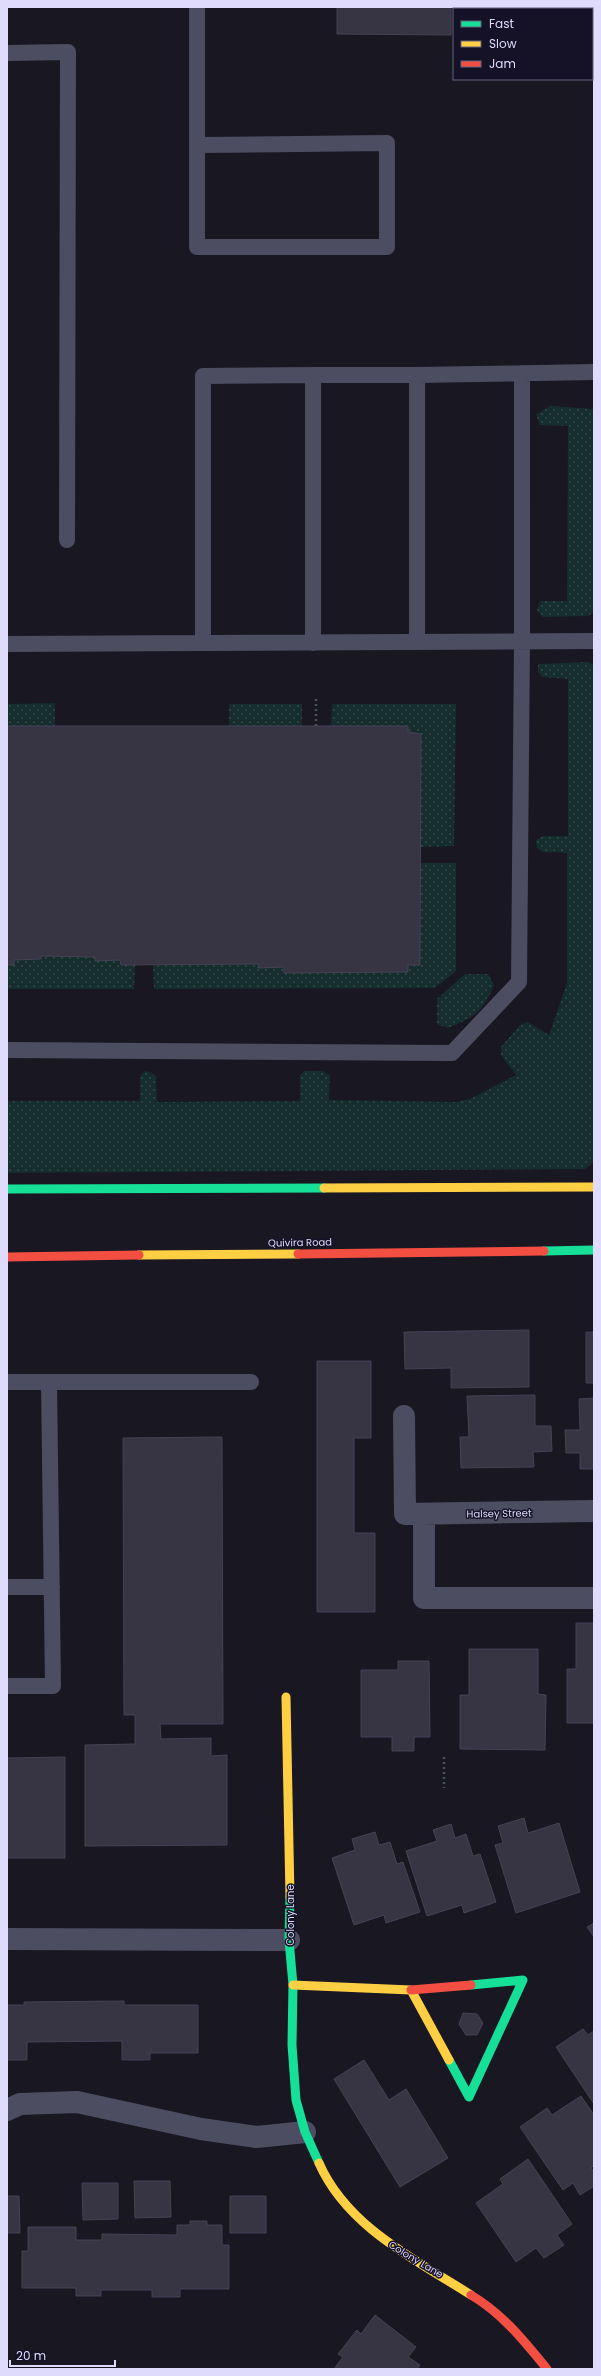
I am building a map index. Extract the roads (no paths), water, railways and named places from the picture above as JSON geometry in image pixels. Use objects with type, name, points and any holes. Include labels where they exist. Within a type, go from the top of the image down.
[{"type":"street","points":[[7,1189],[594,1187]]},
{"type":"street","name":"Quivira Road","points":[[7,1257],[594,1250]]},
{"type":"street","points":[[404,1416],[424,1598],[594,1598]]},
{"type":"street","name":"Halsey Street","points":[[414,1514],[594,1511]]},
{"type":"street","name":"Colony Lane","points":[[286,1697],[290,1897],[289,1940],[294,1985],[292,2045],[296,2100],[305,2132],[321,2168],[344,2202],[382,2239],[491,2307],[516,2331],[547,2369]]},
{"type":"street","points":[[7,1939],[289,1940]]},
{"type":"street","points":[[294,1985],[411,1990],[523,1980],[469,2097],[411,1990]]},
{"type":"street","points":[[7,2110],[20,2104],[77,2102],[201,2129],[257,2137],[305,2132]]},
{"type":"lane","points":[[197,7],[197,145],[197,247],[388,246],[388,143],[197,145]]},
{"type":"lane","points":[[7,53],[68,52],[67,540]]},
{"type":"lane","points":[[203,643],[203,376],[594,372]]},
{"type":"lane","points":[[7,1050],[452,1053],[519,982],[522,641],[522,373]]},
{"type":"lane","points":[[313,375],[313,643]]},
{"type":"lane","points":[[417,375],[417,642]]},
{"type":"lane","points":[[7,644],[594,641]]},
{"type":"lane","points":[[7,1382],[251,1382]]},
{"type":"lane","points":[[7,1686],[54,1686],[49,1382]]},
{"type":"lane","points":[[7,1587],[52,1587]]}]
